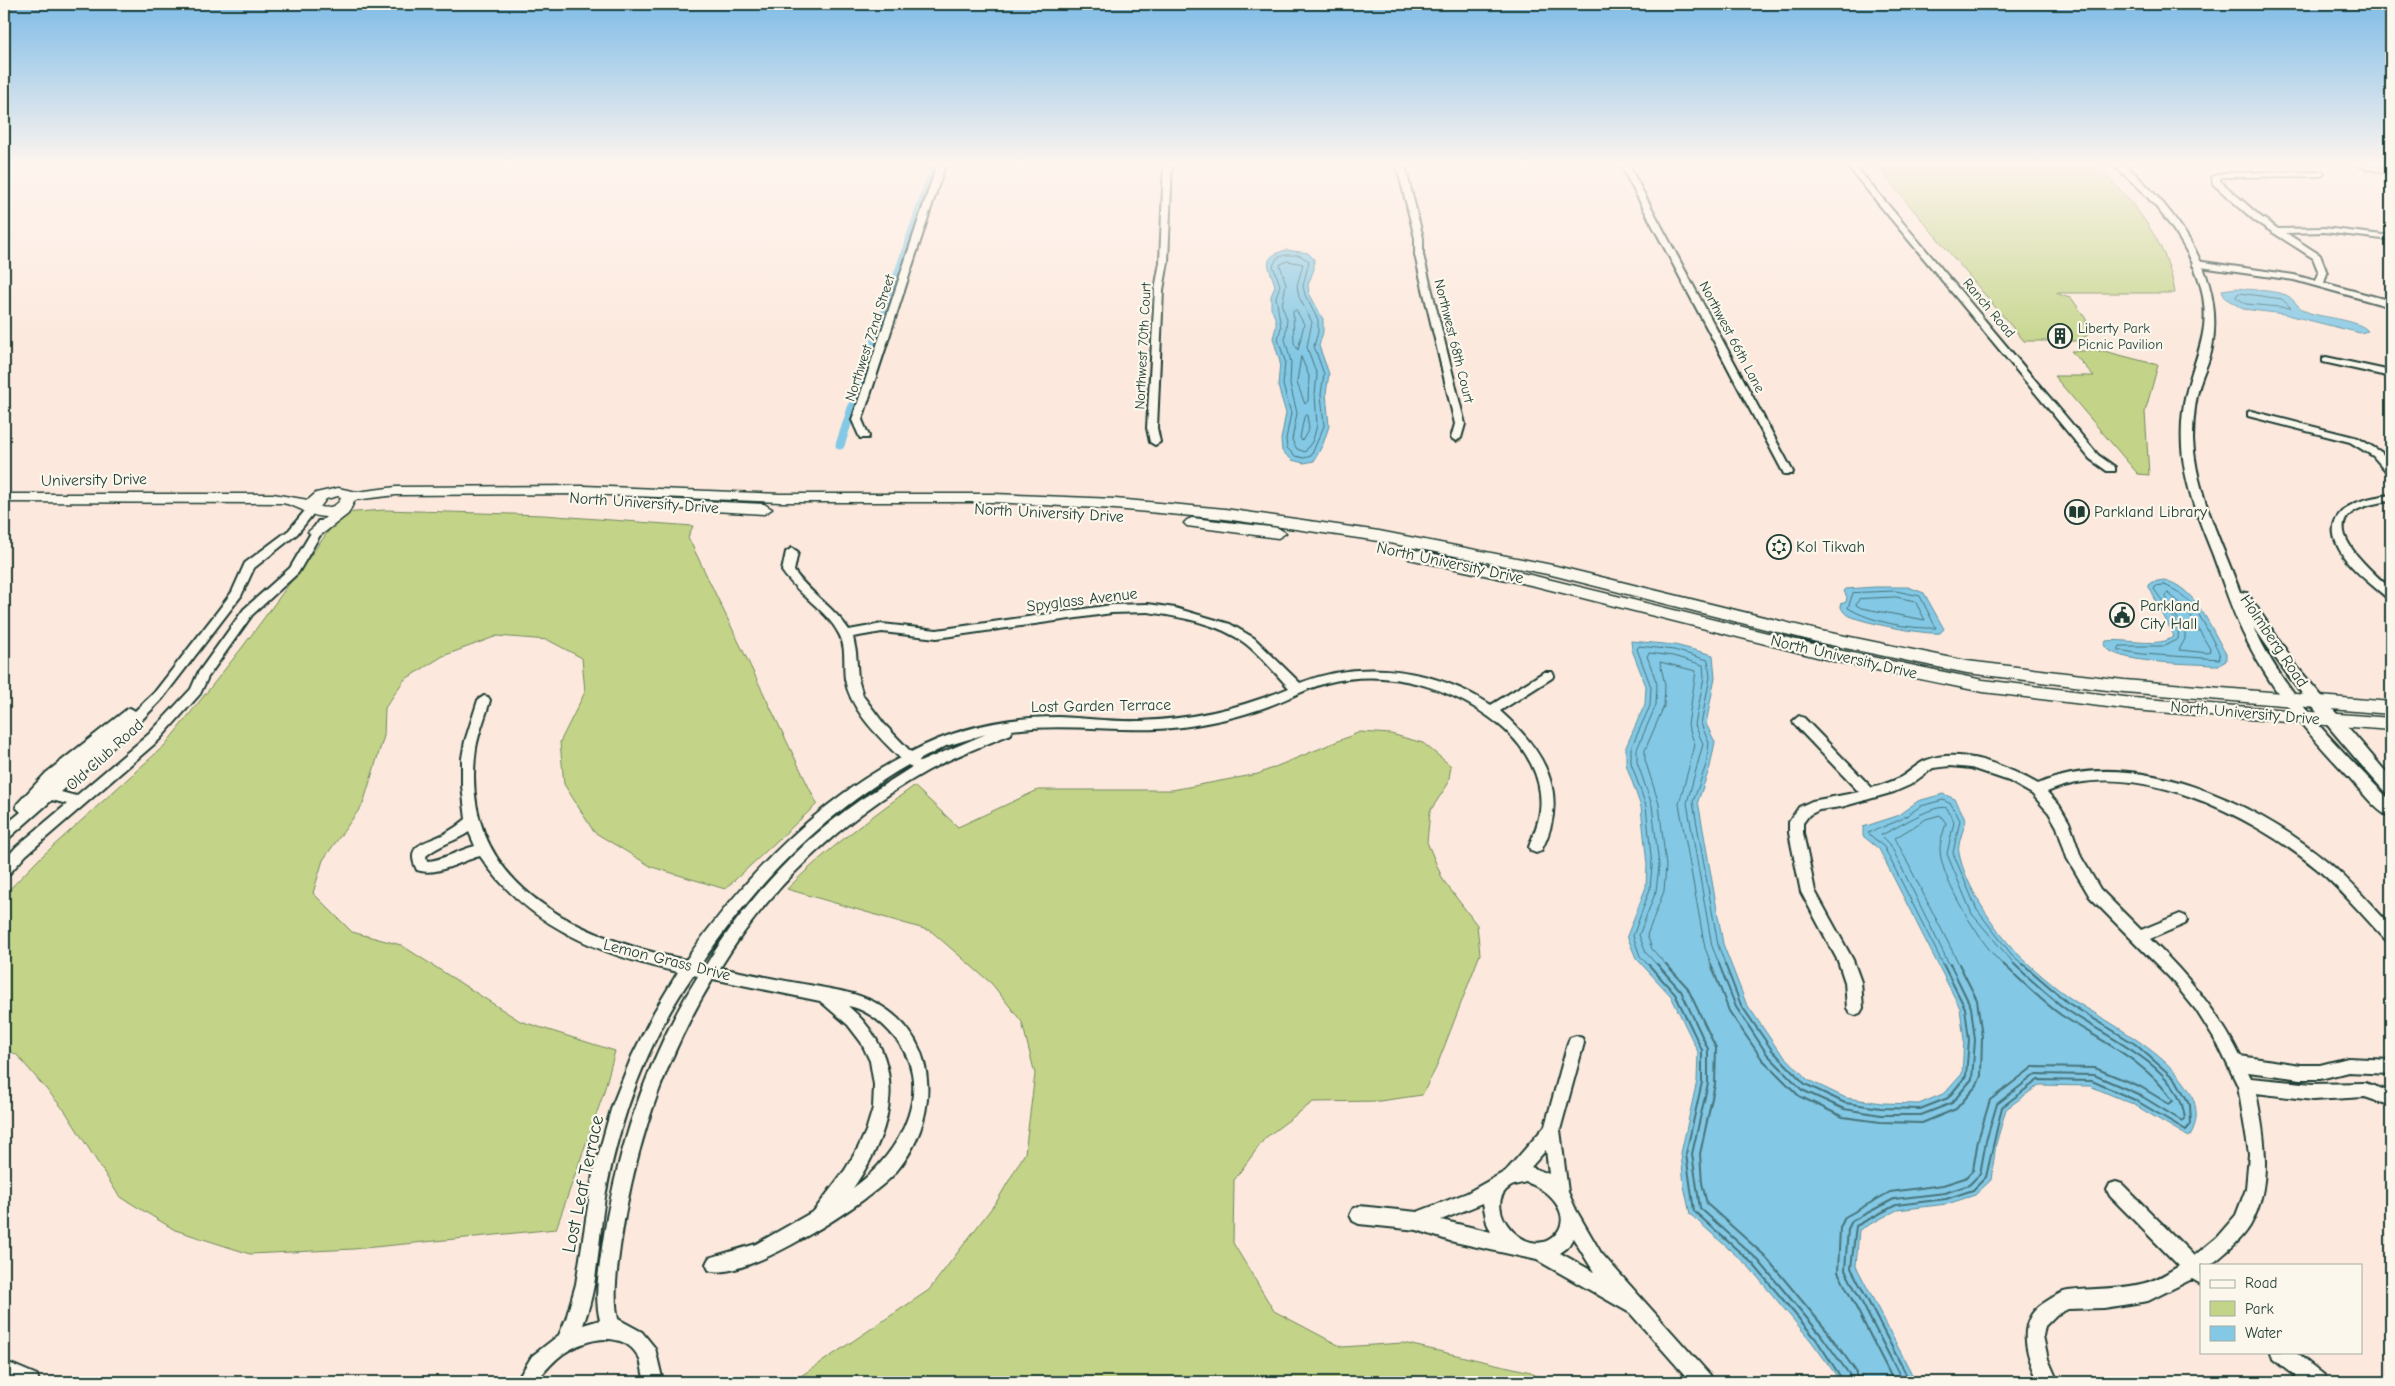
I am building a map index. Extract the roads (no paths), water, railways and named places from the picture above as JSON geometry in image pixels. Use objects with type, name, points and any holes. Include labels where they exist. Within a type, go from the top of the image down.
[{"type":"main road","name":"University Drive","points":[[184,497],[247,493],[326,494],[338,492],[354,499]]},
{"type":"main road","name":"North University Drive","points":[[354,499],[411,492],[498,492],[715,508],[963,509],[1062,512],[1387,538],[1552,570],[1816,636],[1967,667],[2108,684],[2391,708]]},
{"type":"main road","points":[[312,508],[317,499],[326,494]]},
{"type":"main road","name":"University Drive","points":[[4,498],[184,497],[273,499],[296,501],[321,512],[335,510]]},
{"type":"main road","points":[[335,510],[354,499]]},
{"type":"main road","points":[[316,532],[354,499]]},
{"type":"main road","name":"North University Drive","points":[[1299,530],[1517,577],[1833,655],[1983,686],[2124,703],[2391,724]]},
{"type":"street","name":"Northwest 72nd Street","points":[[864,436],[858,420],[921,227]]},
{"type":"street","name":"Northwest 70th Court","points":[[1155,442],[1152,428],[1158,290],[1164,262],[1165,227]]},
{"type":"street","name":"Northwest 68th Court","points":[[1416,227],[1419,238],[1419,255],[1460,424],[1456,438]]},
{"type":"street","name":"Northwest 66th Lane","points":[[1657,227],[1788,472]]},
{"type":"street","name":"Ranch Road","points":[[1902,227],[2094,457],[2111,469]]},
{"type":"street","name":"Holmberg Road","points":[[2175,227],[2184,240],[2198,268],[2209,300],[2210,324],[2206,352],[2191,396],[2188,442],[2196,492],[2220,558],[2244,622],[2261,654],[2290,699],[2305,718],[2391,811]]},
{"type":"street","points":[[2271,227],[2316,258],[2323,273],[2319,285]]},
{"type":"street","points":[[2278,231],[2324,230],[2391,238]]},
{"type":"street","points":[[2198,268],[2319,285],[2391,304]]},
{"type":"street","points":[[2326,360],[2391,373]]},
{"type":"street","points":[[2251,414],[2354,440],[2376,454],[2391,470]]},
{"type":"street","points":[[2391,498],[2367,501],[2351,508],[2341,516],[2338,526],[2344,548],[2351,558],[2391,595]]},
{"type":"street","name":"Old Club Road","points":[[4,833],[122,732],[158,696],[232,599],[249,566],[293,532],[312,508]]},
{"type":"street","name":"Old Club Road","points":[[4,870],[72,800],[159,723],[202,676],[248,612],[294,570],[316,532],[335,510]]},
{"type":"street","points":[[613,1329],[608,1316],[608,1292],[617,1212],[629,1150],[647,1094],[666,1047],[686,1007],[708,971],[742,924],[779,881],[822,838],[915,764],[860,702],[852,684],[852,662],[846,634],[828,611],[794,581],[788,571],[792,552]]},
{"type":"street","name":"Holmberg Road","points":[[2220,558],[2278,653],[2316,701],[2391,788]]},
{"type":"street","name":"Spyglass Avenue","points":[[846,634],[882,628],[937,634],[967,632],[1112,610],[1148,608],[1175,612],[1226,627],[1250,641],[1297,688]]},
{"type":"street","points":[[196,647],[222,647]]},
{"type":"street","name":"Lost Garden Terrace","points":[[915,764],[1017,726],[1047,722],[1124,726],[1206,718],[1245,710],[1297,688],[1343,675],[1394,675],[1433,682],[1455,690],[1494,710],[1522,739],[1535,757],[1542,774],[1547,812],[1536,847]]},
{"type":"street","points":[[1494,710],[1548,675]]},
{"type":"street","name":"Old Club Road","points":[[21,851],[143,747],[196,690],[202,676]]},
{"type":"street","name":"Old Club Road","points":[[4,833],[17,813],[51,777],[118,724],[171,677]]},
{"type":"street","name":"Lemon Grass Drive","points":[[484,700],[470,746],[470,796],[474,820],[484,850],[530,903],[559,924],[591,940],[625,952],[689,968],[824,995],[873,1007],[902,1032],[912,1048],[919,1066],[921,1087],[919,1106],[911,1132],[898,1156],[880,1178],[851,1201],[764,1251],[744,1259],[715,1264]]},
{"type":"street","points":[[1799,720],[1870,794]]},
{"type":"street","points":[[1854,1008],[1853,982],[1845,960],[1808,892],[1796,833],[1796,822],[1804,811],[1816,805],[1870,794],[1905,781],[1930,764],[1950,761],[1990,768],[2014,777],[2037,790],[2054,809],[2064,826],[2074,858],[2095,894],[2112,913],[2175,973],[2201,1005],[2224,1040],[2246,1085],[2253,1119],[2257,1154],[2255,1189],[2243,1221],[2204,1264]]},
{"type":"street","name":"Lost Leaf Terrace","points":[[567,1339],[582,1297],[597,1196],[607,1151],[626,1092],[667,1003],[689,968],[725,918],[763,874],[812,828],[848,800],[915,764]]},
{"type":"street","points":[[2037,790],[2061,780],[2086,777],[2141,779],[2174,788],[2228,807],[2263,824],[2314,858],[2391,936]]},
{"type":"street","points":[[49,794],[72,800]]},
{"type":"street","points":[[474,820],[457,834],[423,850],[419,856],[419,862],[422,866],[430,868],[456,857],[484,850]]},
{"type":"street","points":[[2139,937],[2180,920]]},
{"type":"street","name":"Lemon Grass Drive","points":[[817,1220],[842,1190],[867,1152],[881,1108],[882,1090],[878,1061],[867,1037],[846,1014],[824,995]]},
{"type":"street","points":[[1560,1193],[1552,1130],[1576,1043]]},
{"type":"street","points":[[2235,1063],[2301,1072],[2320,1072],[2348,1065],[2368,1064],[2391,1067]]},
{"type":"street","points":[[2246,1085],[2313,1092],[2366,1090],[2391,1099]]},
{"type":"street","points":[[1417,1221],[1472,1200],[1497,1187],[1513,1176],[1552,1130]]},
{"type":"street","points":[[1513,1176],[1538,1177],[1550,1183],[1560,1193],[1570,1216],[1595,1259],[1703,1382]]},
{"type":"street","points":[[1497,1187],[1492,1202],[1493,1218],[1506,1238],[1516,1246]]},
{"type":"street","points":[[2049,1382],[2038,1361],[2034,1336],[2037,1321],[2050,1309],[2066,1300],[2104,1299],[2148,1292],[2198,1271],[2116,1190]]},
{"type":"street","points":[[1359,1215],[1417,1221],[1450,1232],[1537,1251],[1581,1274],[1640,1311]]},
{"type":"street","points":[[1537,1251],[1548,1250],[1558,1245],[1565,1237],[1570,1216]]},
{"type":"street","points":[[523,1380],[550,1351],[567,1339],[596,1329],[613,1329],[628,1333],[648,1351],[653,1364],[654,1382]]},
{"type":"street","points":[[2282,1354],[2317,1382]]},
{"type":"street","points":[[4,1370],[30,1382]]},
{"type":"water","points":[[1286,250],[1308,253],[1314,259],[1314,269],[1308,285],[1309,293],[1323,319],[1323,332],[1319,346],[1329,374],[1326,393],[1329,426],[1323,444],[1314,461],[1304,463],[1292,460],[1282,451],[1281,440],[1286,413],[1278,386],[1280,362],[1273,338],[1276,320],[1271,308],[1271,296],[1275,286],[1268,264],[1272,256]]},
{"type":"water","points":[[2237,288],[2283,294],[2305,311],[2357,324],[2368,331],[2360,333],[2284,314],[2243,309],[2225,298],[2222,290]]},
{"type":"water","points":[[2164,580],[2175,584],[2194,600],[2226,654],[2226,661],[2219,665],[2137,659],[2122,656],[2104,645],[2106,641],[2114,640],[2160,642],[2174,636],[2148,585],[2152,582]]},
{"type":"water","points":[[1908,587],[1924,593],[1944,629],[1940,633],[1907,630],[1863,621],[1844,612],[1840,604],[1846,602],[1847,597],[1844,591],[1846,589]]},
{"type":"water","points":[[1631,641],[1675,645],[1713,655],[1715,677],[1706,724],[1715,742],[1710,767],[1698,801],[1723,944],[1746,1003],[1776,1047],[1808,1080],[1846,1098],[1882,1103],[1919,1104],[1945,1093],[1962,1074],[1964,1040],[1960,1008],[1879,849],[1863,836],[1863,827],[1897,816],[1918,801],[1943,794],[1955,799],[1966,820],[1960,841],[1959,853],[1967,878],[1989,918],[2015,951],[2059,990],[2136,1039],[2159,1056],[2178,1075],[2192,1095],[2196,1116],[2189,1137],[2133,1104],[2090,1086],[2039,1085],[2006,1109],[1996,1144],[1991,1180],[1975,1195],[1947,1204],[1897,1210],[1859,1230],[1856,1266],[1916,1382],[1841,1382],[1812,1342],[1749,1267],[1690,1214],[1684,1186],[1681,1153],[1697,1081],[1698,1052],[1671,996],[1636,958],[1627,936],[1646,887],[1647,865],[1641,807],[1626,764],[1626,747],[1645,704],[1646,686],[1632,650]]},
{"type":"waterway","points":[[865,370],[913,227]]},
{"type":"waterway","points":[[840,445],[865,369]]},
{"type":"place","name":"Liberty Park Picnic Pavilion","points":[[2060,336]]},
{"type":"place","name":"Parkland Library","points":[[2077,512]]},
{"type":"place","name":"Kol Tikvah","points":[[1779,547]]},
{"type":"place","name":"Parkland City Hall","points":[[2122,615]]}]
